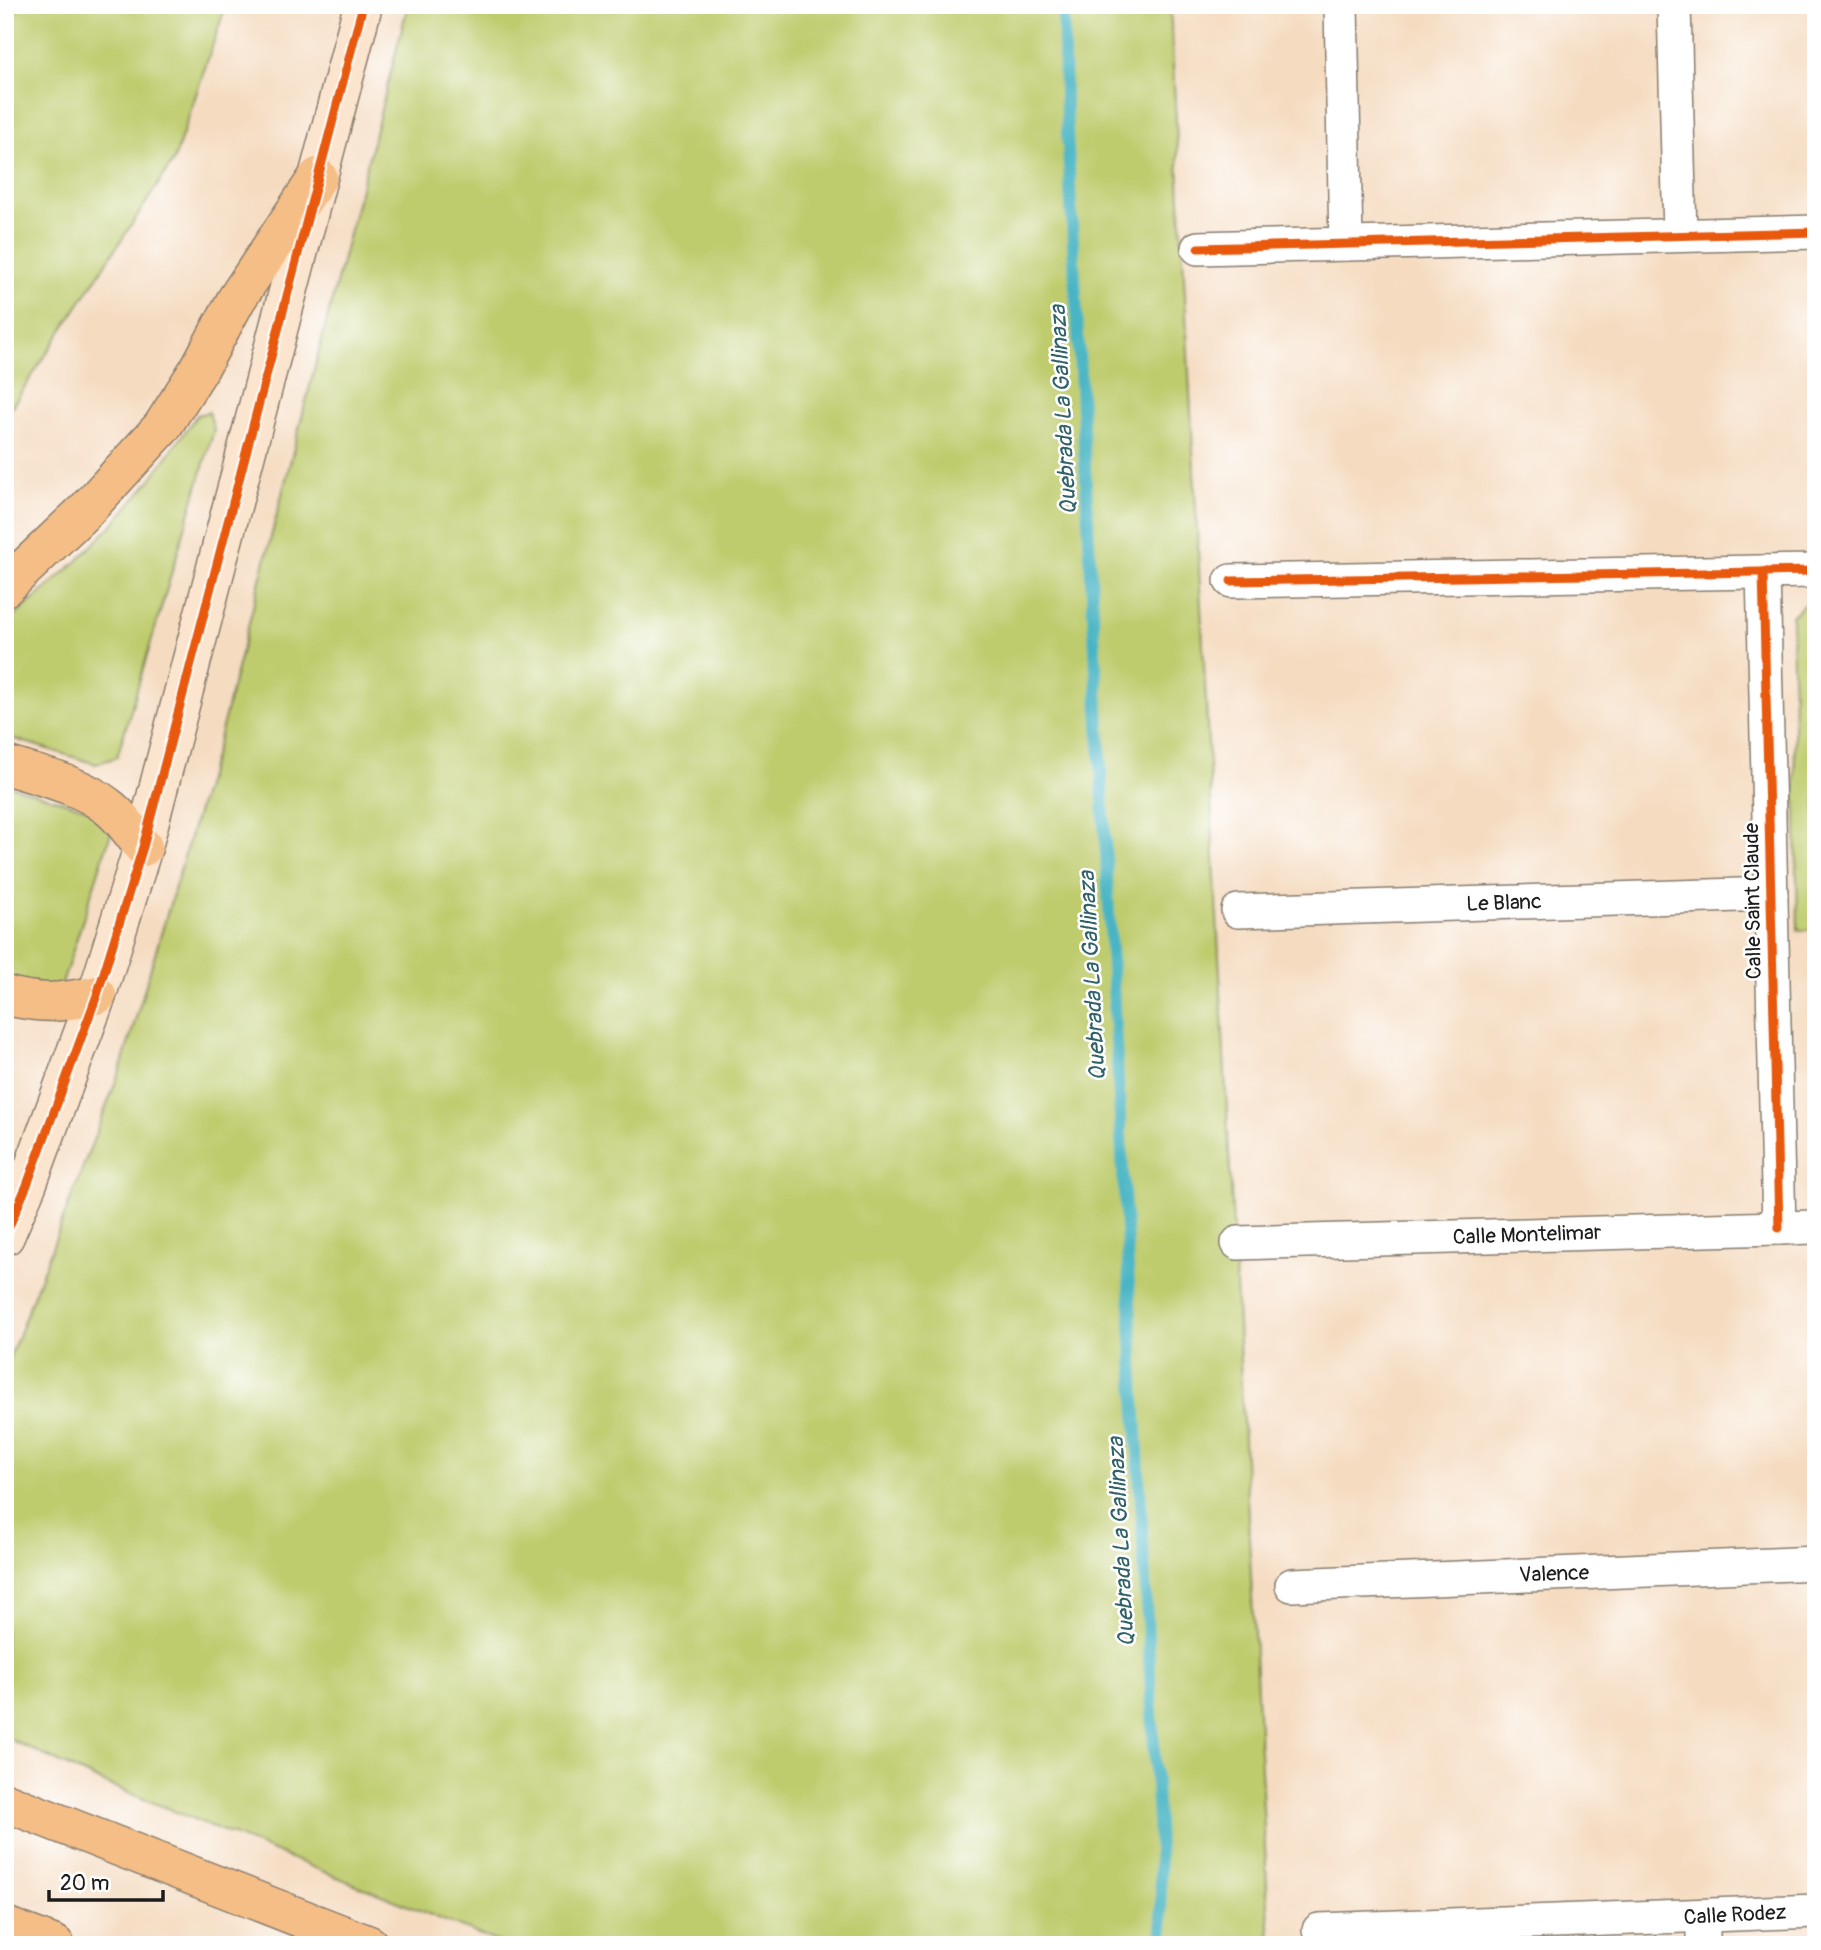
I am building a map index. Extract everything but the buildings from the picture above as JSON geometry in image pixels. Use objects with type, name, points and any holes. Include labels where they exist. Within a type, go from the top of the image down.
[{"type":"highway","points":[[5,587],[86,510],[162,427],[199,369],[236,300],[318,177]]},
{"type":"highway","points":[[5,765],[88,793],[108,806],[123,821],[143,848]]},
{"type":"highway","points":[[5,995],[22,1000],[62,1003],[97,995]]},
{"type":"highway","points":[[5,1802],[369,1945]]},
{"type":"highway","points":[[5,1926],[55,1945]]},
{"type":"street","points":[[5,1236],[27,1185],[97,995],[143,848],[363,5]]},
{"type":"street","points":[[1341,5],[1346,244]]},
{"type":"street","points":[[1674,5],[1681,235]]},
{"type":"street","points":[[1198,247],[1816,232]]},
{"type":"street","points":[[1231,581],[1816,571]]},
{"type":"street","name":"Calle Saint Claude","points":[[1763,572],[1779,1228]]},
{"type":"street","name":"Le Blanc","points":[[1238,911],[1771,894]]},
{"type":"street","name":"Calle Montelimar","points":[[1238,1243],[1816,1227]]},
{"type":"street","name":"Valence","points":[[1292,1585],[1816,1563]]},
{"type":"street","name":"Calle Rodez","points":[[1320,1930],[1703,1931],[1816,1911]]},
{"type":"green space","points":[[19,5],[226,5],[174,160],[5,417],[5,32]]},
{"type":"green space","points":[[408,5],[1170,5],[1270,1945],[505,1945],[102,1782],[5,1737],[5,1370],[121,1068],[218,743]]},
{"type":"green space","points":[[209,412],[214,430],[117,757],[96,764],[5,736],[5,625],[77,561],[114,523],[149,482],[197,415]]},
{"type":"green space","points":[[1816,598],[1816,930],[1798,930],[1792,616],[1810,599]]},
{"type":"green space","points":[[5,784],[88,809],[111,833],[62,984],[40,989],[5,979]]},
{"type":"waterway","name":"Quebrada La Gallinaza","points":[[1063,5],[1065,93],[1163,1945]]},
{"type":"cycle path","points":[[5,1236],[27,1185],[97,995],[143,847],[363,5]]},
{"type":"cycle path","points":[[1198,248],[1816,232]]},
{"type":"cycle path","points":[[1231,581],[1816,571]]},
{"type":"cycle path","points":[[1763,572],[1779,1228]]}]
